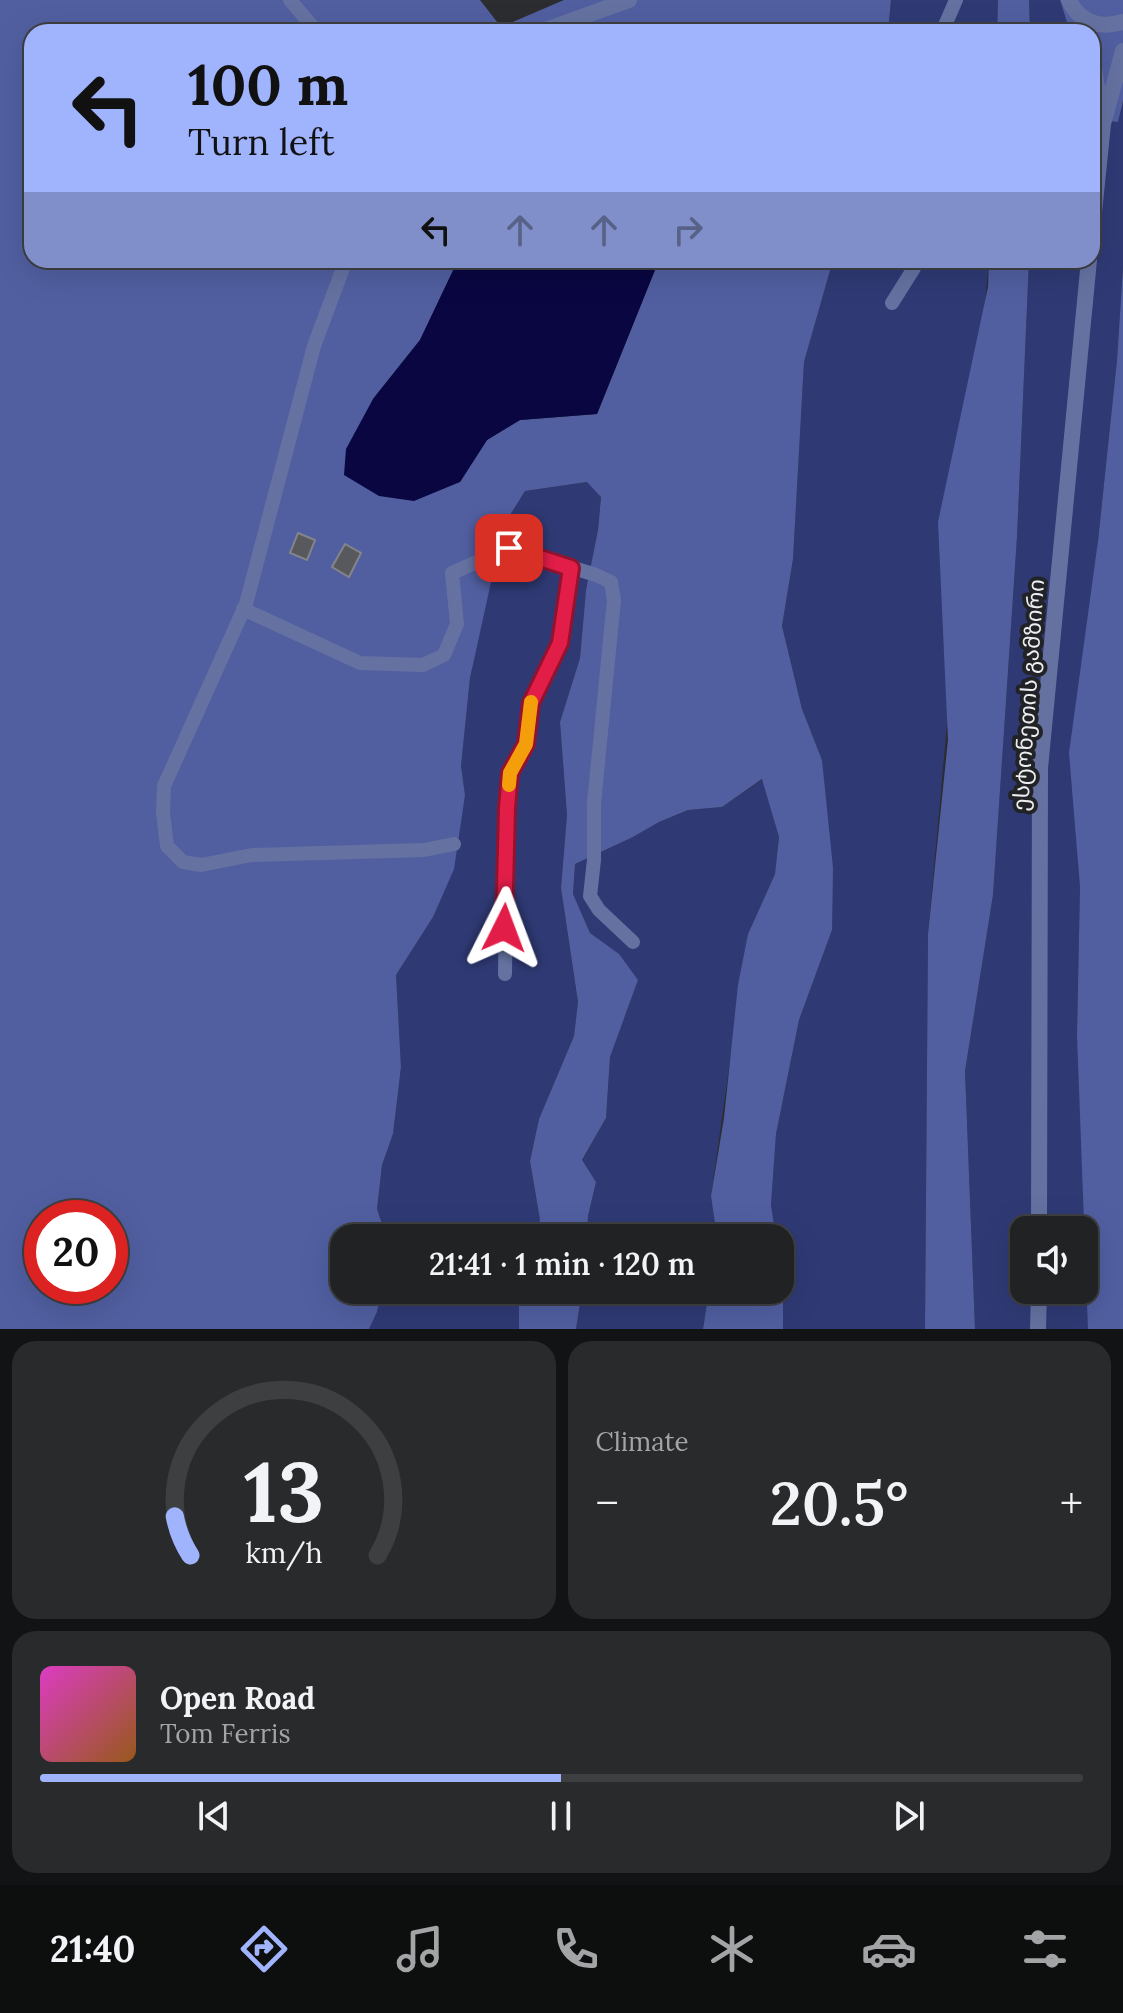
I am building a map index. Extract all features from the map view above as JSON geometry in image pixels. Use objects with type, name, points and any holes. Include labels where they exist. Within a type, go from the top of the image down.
[{"type":"street","points":[[562,24],[629,0]]},
{"type":"street","points":[[1069,0],[1086,24]]},
{"type":"street","points":[[1100,26],[1123,22]]},
{"type":"street","points":[[1100,153],[1103,124],[1123,51]]},
{"type":"street","points":[[1100,105],[1103,124]]},
{"type":"street","name":"ესტონეთის გამზირი","points":[[1039,1216],[1040,768],[1088,268]]},
{"type":"street","points":[[1038,1329],[1039,1304]]},
{"type":"lane","points":[[290,0],[310,24]]},
{"type":"lane","points":[[946,24],[956,0]]},
{"type":"lane","points":[[343,268],[314,346],[243,609],[164,786],[167,846],[183,862],[201,865],[252,855],[424,850],[454,844]]},
{"type":"lane","points":[[892,303],[914,268]]},
{"type":"lane","points":[[243,609],[360,663],[423,665],[444,655],[457,624],[452,573],[509,548],[611,582],[614,600],[594,803],[594,860],[590,896],[599,910],[633,942]]},
{"type":"lane","points":[[505,974],[510,773],[526,744],[531,703],[560,643],[571,568]]},
{"type":"shaded area","points":[[0,0],[480,0],[499,24],[24,24],[24,268],[454,268],[420,340],[373,399],[460,482],[487,440],[520,420],[597,414],[656,268],[831,268],[804,362],[793,559],[782,626],[802,709],[822,760],[833,868],[832,930],[799,1020],[776,1134],[771,1205],[774,1224],[715,1224],[711,1196],[724,1118],[738,985],[748,934],[775,874],[779,837],[762,779],[722,807],[688,810],[575,864],[573,894],[590,933],[619,954],[638,980],[610,1057],[606,1118],[582,1160],[596,1182],[588,1224],[539,1224],[530,1161],[539,1119],[574,1036],[578,1002],[561,888],[567,815],[560,722],[580,658],[586,590],[601,497],[587,482],[525,491],[507,520],[470,678],[461,766],[465,795],[454,869],[433,917],[396,975],[401,1067],[393,1134],[382,1165],[377,1209],[382,1224],[330,1224],[330,1304],[379,1304],[369,1329],[0,1329]]},
{"type":"shaded area","points":[[564,0],[891,0],[889,24],[508,24]]},
{"type":"shaded area","points":[[891,0],[998,0],[997,24],[889,24]]},
{"type":"shaded area","points":[[998,0],[1029,0],[1030,24],[997,24]]},
{"type":"shaded area","points":[[1029,0],[1060,0],[1068,24],[1030,24]]},
{"type":"shaded area","points":[[1060,0],[1123,0],[1123,101],[1118,122],[1100,121],[1100,24],[1068,24]]},
{"type":"shaded area","points":[[1123,101],[1123,267],[1117,360],[1098,541],[1080,886],[1077,1035],[1123,1329],[975,1329],[965,1071],[993,895],[1017,537],[1029,268],[1100,268],[1100,121],[1118,122]]},
{"type":"shaded area","points":[[1123,267],[1123,1329],[1088,1329],[1087,1304],[1098,1304],[1098,1216],[1084,1216],[1077,1035],[1080,886],[1069,753],[1098,541],[1117,360]]},
{"type":"shaded area","points":[[454,268],[656,268],[597,414],[520,420],[487,440],[460,482],[414,501],[379,496],[344,475],[346,449],[373,399],[420,340]]},
{"type":"shaded area","points":[[831,268],[988,268],[928,934],[925,1329],[783,1329],[782,1304],[794,1304],[794,1224],[774,1224],[771,1205],[776,1134],[799,1020],[832,930],[822,760],[802,709],[782,626],[793,559],[804,362]]},
{"type":"shaded area","points":[[989,268],[1029,268],[1017,537],[993,895],[965,1071],[975,1329],[925,1329],[928,934],[948,740],[938,522],[988,287]]},
{"type":"shaded area","points":[[588,482],[601,496],[586,590],[580,658],[560,722],[567,815],[561,888],[578,1002],[574,1036],[539,1119],[530,1161],[540,1220],[539,1224],[382,1224],[377,1209],[382,1165],[393,1134],[401,1067],[396,975],[433,917],[465,795],[461,766],[470,678],[482,618],[507,520],[525,491]]},
{"type":"shaded area","points":[[763,779],[779,837],[775,874],[748,934],[711,1196],[715,1224],[588,1224],[596,1182],[582,1161],[606,1118],[610,1057],[638,980],[618,954],[590,933],[573,894],[575,864],[688,810],[722,807]]},
{"type":"shaded area","points":[[379,1304],[519,1304],[519,1329],[369,1329]]},
{"type":"shaded area","points":[[519,1304],[580,1304],[576,1329],[519,1329]]},
{"type":"shaded area","points":[[580,1304],[707,1304],[703,1329],[576,1329]]},
{"type":"shaded area","points":[[707,1304],[783,1304],[783,1329],[703,1329]]},
{"type":"building","points":[[298,533],[315,540],[307,560],[290,553]]},
{"type":"building","points":[[345,544],[361,553],[349,577],[332,567]]},
{"type":"slow traffic","points":[[509,785],[510,773],[526,744],[531,702]]},
{"type":"route","points":[[504,928],[510,773],[526,744],[531,703],[560,643],[571,568],[509,548]]}]
